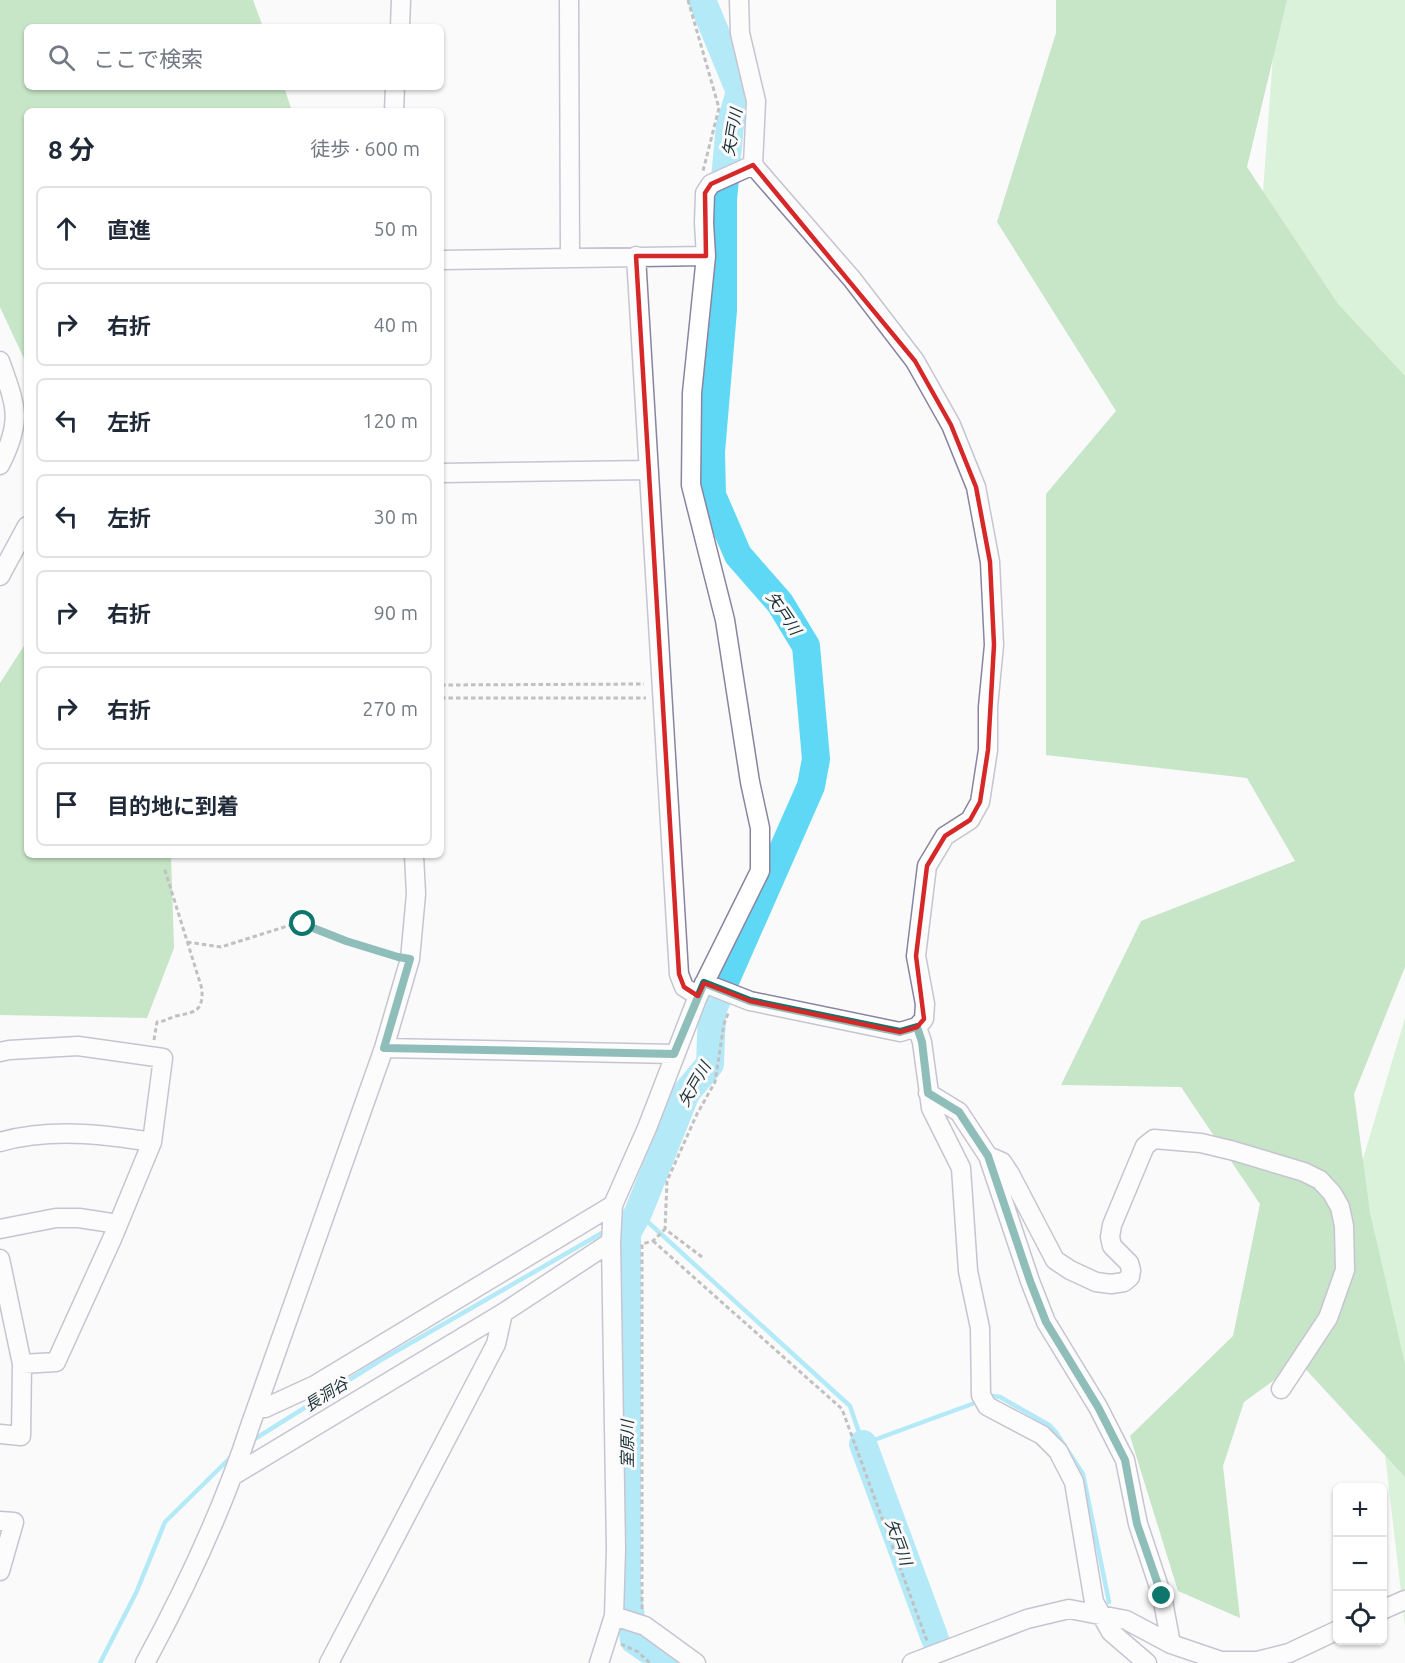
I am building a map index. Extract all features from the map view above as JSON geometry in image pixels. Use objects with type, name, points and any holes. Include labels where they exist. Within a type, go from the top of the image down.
[{"type":"street","points":[[400,24],[401,0]]},
{"type":"street","points":[[568,0],[570,258]]},
{"type":"street","points":[[636,256],[679,974],[684,987],[734,994],[750,1001],[900,1032],[917,1027],[924,1019],[925,1004],[916,956],[927,866],[945,836],[970,820],[980,802],[988,750],[988,707],[994,645],[990,562],[976,487],[951,425],[915,361],[852,279],[753,165],[756,101],[740,33],[739,0]]},
{"type":"street","points":[[394,108],[395,90]]},
{"type":"street","points":[[599,1663],[614,1616],[616,1549],[611,1242],[613,1210],[701,990],[760,871],[760,828],[750,782],[725,620],[692,485],[692,393],[706,256],[704,223],[708,188],[753,165]]},
{"type":"street","points":[[444,260],[706,256]]},
{"type":"street","points":[[0,361],[12,395],[8,412],[16,422],[9,447],[0,465]]},
{"type":"street","points":[[444,472],[648,470]]},
{"type":"street","points":[[0,576],[24,532]]},
{"type":"street","points":[[145,1663],[211,1533],[234,1475],[256,1406],[384,1048],[410,959],[416,894],[414,858]]},
{"type":"street","points":[[917,1027],[922,1042],[931,1108],[962,1168],[968,1271],[980,1328],[981,1395],[987,1406],[1042,1435],[1058,1451],[1074,1482],[1094,1602],[1099,1614],[1111,1632],[1147,1663]]},
{"type":"street","points":[[0,1052],[78,1046],[163,1058],[152,1142],[56,1362],[22,1364]]},
{"type":"street","points":[[384,1048],[674,1054]]},
{"type":"street","points":[[928,1093],[959,1112],[988,1156],[1046,1322],[1098,1407],[1125,1460],[1137,1524],[1162,1596],[1172,1644]]},
{"type":"street","points":[[0,1142],[23,1136],[53,1134],[115,1136],[152,1142]]},
{"type":"street","points":[[988,1156],[1002,1162],[1010,1174],[1055,1260],[1096,1282],[1111,1284],[1124,1282],[1130,1277],[1129,1263],[1112,1246],[1110,1238],[1112,1225],[1145,1146],[1154,1138],[1201,1143],[1234,1151],[1304,1172],[1320,1180],[1340,1206],[1344,1226],[1345,1269],[1328,1318],[1281,1389]]},
{"type":"street","points":[[256,1406],[265,1408],[315,1385],[613,1210]]},
{"type":"street","points":[[0,1229],[56,1218],[79,1218],[118,1224]]},
{"type":"street","points":[[234,1475],[503,1313],[611,1242]]},
{"type":"street","points":[[0,1259],[22,1364],[21,1436],[0,1434]]},
{"type":"street","points":[[329,1663],[496,1344],[503,1313]]},
{"type":"street","points":[[0,1521],[14,1522],[0,1571]]},
{"type":"street","points":[[1387,1608],[1405,1599]]},
{"type":"street","points":[[912,1663],[933,1659],[1027,1619],[1069,1609],[1126,1620],[1172,1644],[1221,1661],[1257,1661],[1289,1653],[1333,1632]]},
{"type":"street","points":[[614,1616],[645,1626],[696,1663]]},
{"type":"path","points":[[688,0],[718,108],[701,176],[708,188]]},
{"type":"path","points":[[444,685],[662,691]]},
{"type":"path","points":[[444,698],[662,691]]},
{"type":"path","points":[[152,1056],[157,1022],[195,1011],[203,998],[164,867]]},
{"type":"path","points":[[187,942],[221,947],[294,924],[303,924],[346,941],[410,959]]},
{"type":"path","points":[[645,1626],[642,1608],[642,1244],[653,1241],[665,1229],[667,1180],[697,1114],[715,1082],[724,1023],[734,994]]},
{"type":"path","points":[[665,1229],[702,1257]]},
{"type":"path","points":[[653,1241],[842,1409],[933,1659]]},
{"type":"path","points":[[608,1639],[638,1652],[650,1663]]},
{"type":"highlighted area","points":[[753,165],[915,361],[951,425],[976,487],[990,562],[994,645],[988,750],[980,802],[970,820],[945,836],[927,866],[916,956],[924,1019],[917,1027],[900,1032],[750,1001],[704,983],[698,996],[684,987],[679,974],[636,256],[706,256],[705,193],[711,184]]},
{"type":"green space","points":[[0,0],[253,0],[262,24],[24,24],[24,90],[285,90],[291,108],[24,108],[24,359],[0,307]]},
{"type":"green space","points":[[1056,0],[1287,0],[1247,167],[1338,304],[1405,376],[1405,967],[1354,1094],[1370,1213],[1405,1364],[1405,1477],[1299,1362],[1244,1402],[1223,1466],[1240,1618],[1178,1591],[1130,1436],[1233,1336],[1260,1204],[1181,1087],[1061,1085],[1141,921],[1295,861],[1247,778],[1046,755],[1046,494],[1116,411],[997,222],[1056,33]]},
{"type":"green space","points":[[1277,0],[1405,0],[1405,485],[1257,275]]},
{"type":"green space","points":[[24,646],[24,858],[171,858],[174,948],[147,1018],[0,1015],[0,683]]},
{"type":"green space","points":[[1405,1018],[1405,1626],[1354,1189]]},
{"type":"waterway","name":"矢戸川","points":[[663,1663],[660,1658],[634,1640],[627,1589],[627,1233],[638,1213],[686,1093],[710,1064],[712,1011],[811,786],[816,759],[806,646],[780,603],[738,555],[712,495],[711,452],[723,310],[723,200],[730,125],[740,92],[702,0]]},
{"type":"waterway","points":[[617,1225],[638,1213],[850,1406],[863,1444],[972,1404]]},
{"type":"waterway","name":"長洞谷","points":[[253,1440],[381,1360],[607,1230]]},
{"type":"waterway","points":[[993,1396],[1000,1397],[1049,1425],[1083,1474],[1109,1602]]},
{"type":"waterway","name":"矢戸川","points":[[863,1444],[935,1639]]},
{"type":"waterway","name":"長洞谷","points":[[100,1663],[136,1593],[165,1522],[232,1456]]},
{"type":"route","points":[[303,924],[346,941],[410,959],[384,1048],[674,1054],[704,983],[750,1001],[900,1032],[917,1027],[922,1042],[928,1093],[959,1112],[988,1156],[1046,1322],[1098,1407],[1125,1460],[1137,1524],[1162,1596]]},
{"type":"water label","name":"室原川","points":[[627,1444]]}]
